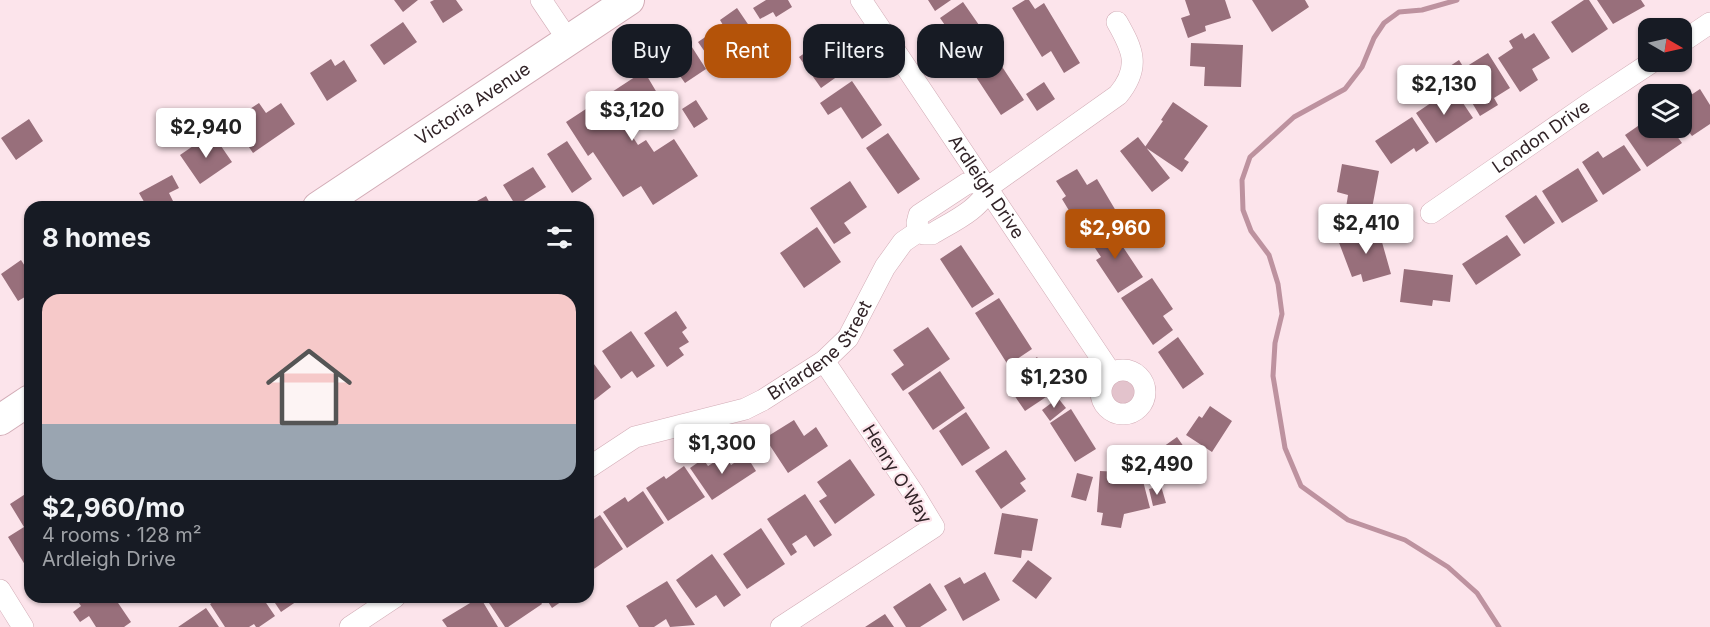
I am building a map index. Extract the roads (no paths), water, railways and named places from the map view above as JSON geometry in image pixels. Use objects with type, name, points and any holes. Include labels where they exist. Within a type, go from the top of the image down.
[{"type":"street","points":[[541,0],[568,39]]},
{"type":"street","name":"Victoria Avenue","points":[[327,201],[629,0]]},
{"type":"street","name":"Ardleigh Drive","points":[[861,0],[1110,373]]},
{"type":"street","name":"Briardene Street","points":[[594,464],[634,437],[745,409],[824,361],[848,338],[885,267],[903,242],[919,231],[932,234],[977,205],[986,195],[987,188],[1118,95],[1128,83],[1133,65],[1131,46],[1117,22]]},
{"type":"street","points":[[1692,35],[1710,23]]},
{"type":"street","name":"London Drive","points":[[1431,213],[1638,71]]},
{"type":"street","name":"Henry O'Way","points":[[781,627],[934,526],[824,361]]},
{"type":"street","points":[[0,420],[24,404]]},
{"type":"street","points":[[0,590],[23,627]]},
{"type":"street","points":[[350,627],[386,603]]},
{"type":"waterway","points":[[1457,0],[1422,10],[1399,12],[1384,23],[1374,38],[1362,67],[1345,89],[1294,117],[1250,157],[1242,180],[1243,210],[1251,231],[1269,255],[1278,284],[1282,314],[1275,343],[1273,376],[1285,448],[1301,486],[1348,520],[1405,540],[1448,567],[1477,593],[1499,627]]}]
